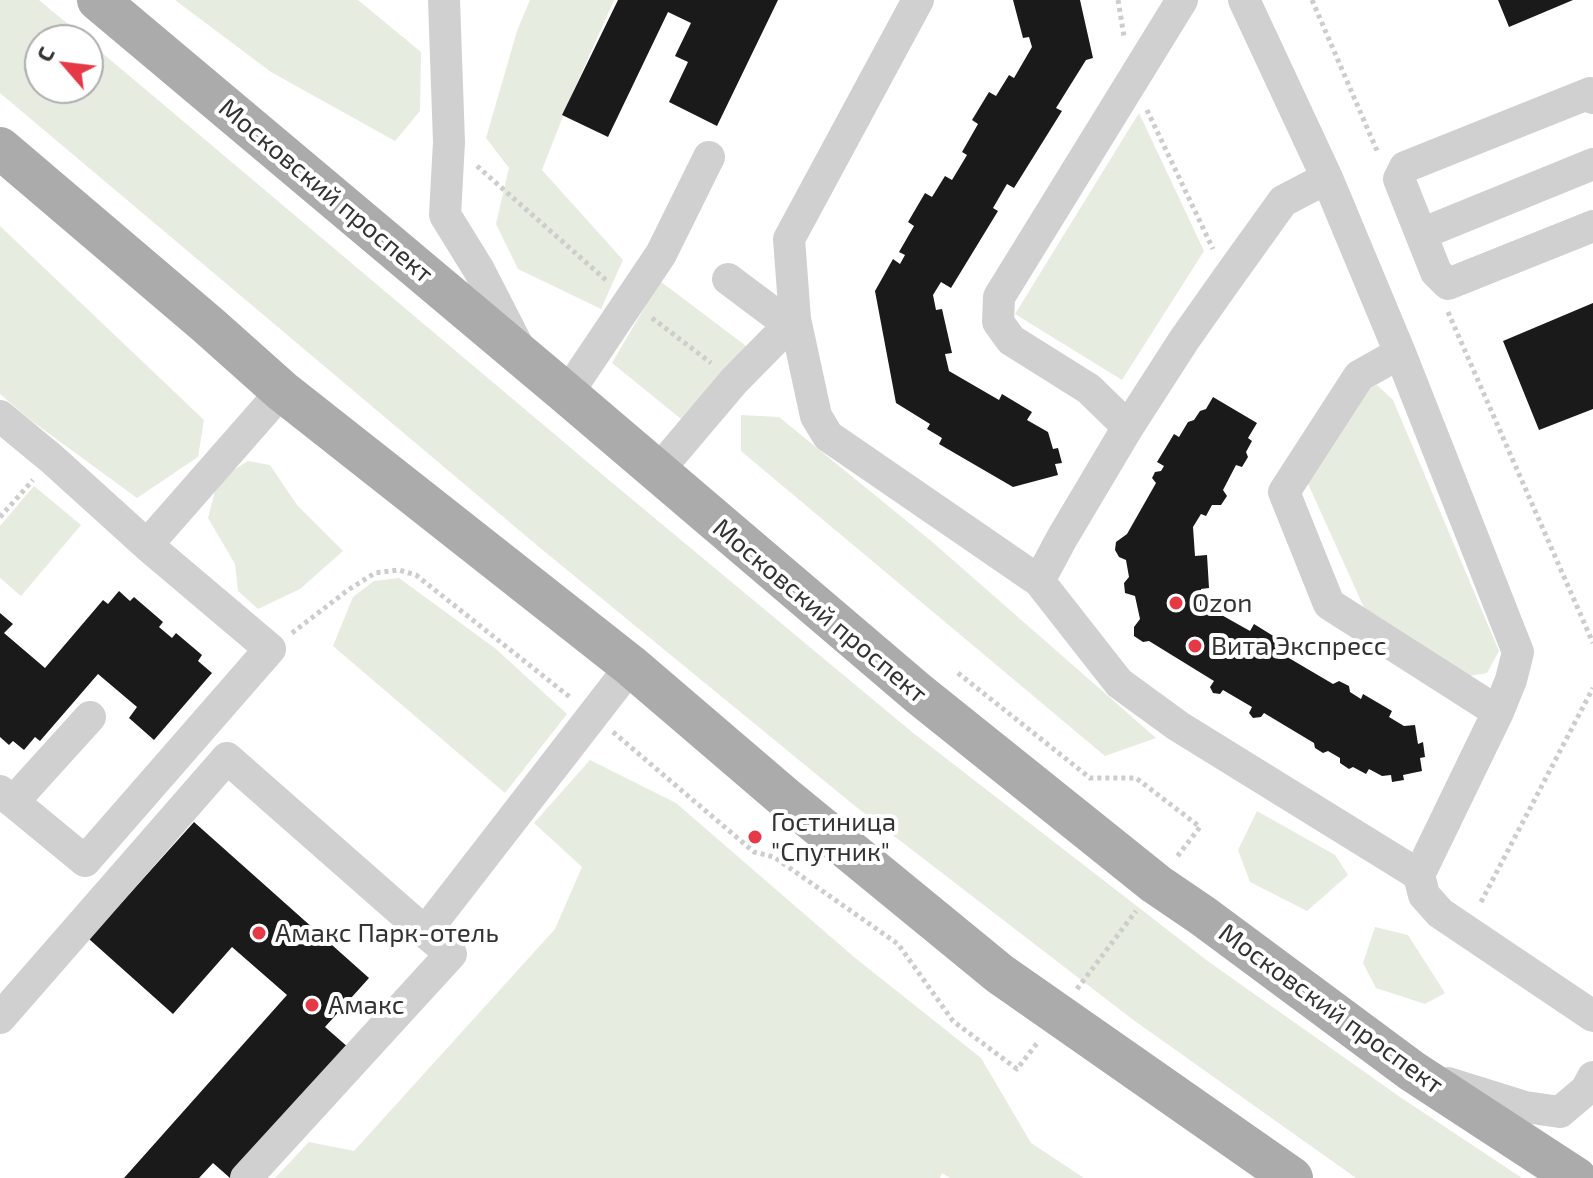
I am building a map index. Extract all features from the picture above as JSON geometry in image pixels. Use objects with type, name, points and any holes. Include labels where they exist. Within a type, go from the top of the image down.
[{"type":"main road","name":"Московский проспект","points":[[98,0],[919,694],[1156,884],[1412,1071],[1576,1178]]},
{"type":"main road","points":[[0,148],[282,391],[631,666],[784,797],[1000,974],[1292,1178]]},
{"type":"street","points":[[444,0],[449,142],[445,215],[479,270],[524,358]]},
{"type":"street","points":[[918,0],[789,239],[795,319],[816,416],[828,436],[1039,581],[1119,683],[1178,726],[1419,875]]},
{"type":"street","points":[[1128,427],[1089,389],[1011,340],[998,322],[999,297],[1182,0]]},
{"type":"street","points":[[1244,0],[1327,178],[1518,652],[1498,712],[1419,875],[1424,895],[1440,913],[1593,1016]]},
{"type":"street","points":[[1593,98],[1590,93],[1405,167],[1399,179],[1436,272],[1448,284],[1593,226]]},
{"type":"street","points":[[567,394],[661,254],[709,157]]},
{"type":"street","points":[[1421,234],[1593,164]]},
{"type":"street","points":[[1039,581],[1128,427],[1227,279],[1283,201],[1327,178]]},
{"type":"street","points":[[728,279],[772,312],[795,319]]},
{"type":"street","points":[[657,472],[734,381],[795,319]]},
{"type":"street","points":[[1400,353],[1359,376],[1284,492],[1329,604],[1498,712]]},
{"type":"street","points":[[147,545],[282,391]]},
{"type":"street","points":[[0,416],[270,649],[85,861],[6,796],[90,717]]},
{"type":"street","points":[[425,932],[631,666]]},
{"type":"street","points":[[0,1018],[227,758],[451,954],[246,1178]]},
{"type":"street","points":[[1412,1071],[1525,1107],[1560,1112],[1586,1090],[1593,1077]]},
{"type":"path","points":[[1118,0],[1133,80],[1227,279]]},
{"type":"path","points":[[1312,0],[1382,161]]},
{"type":"path","points":[[449,142],[630,302],[734,381]]},
{"type":"path","points":[[1446,307],[1593,643]]},
{"type":"path","points":[[0,517],[52,459]]},
{"type":"path","points":[[270,649],[375,573],[399,570],[416,575],[592,715],[754,852],[774,857],[898,944],[953,1021],[1017,1069],[1046,1031]]},
{"type":"path","points":[[958,673],[1090,778],[1136,778],[1200,827],[1171,865]]},
{"type":"path","points":[[1481,902],[1593,688]]},
{"type":"path","points":[[1075,992],[1142,903]]},
{"type":"shaded area","points":[[0,0],[39,0],[68,24],[24,24],[24,104],[104,104],[104,54],[912,732],[1209,962],[1400,1097],[1522,1178],[1356,1178],[1132,1019],[855,806],[539,547],[0,93]]},
{"type":"shaded area","points":[[175,0],[358,0],[421,52],[420,111],[395,141],[271,72]]},
{"type":"shaded area","points":[[530,0],[614,0],[542,170],[623,260],[601,309],[518,269],[496,224],[509,168],[486,138],[517,31]]},
{"type":"shaded area","points":[[1139,113],[1204,251],[1122,380],[1015,314]]},
{"type":"shaded area","points":[[0,226],[204,420],[198,457],[137,498],[0,394]]},
{"type":"shaded area","points":[[660,281],[754,352],[691,427],[612,363]]},
{"type":"shaded area","points":[[1377,385],[1393,400],[1499,651],[1487,673],[1464,677],[1370,621],[1305,477],[1359,394]]},
{"type":"shaded area","points":[[741,415],[779,417],[930,540],[1156,738],[1105,756],[741,451]]},
{"type":"shaded area","points":[[248,461],[270,465],[297,505],[343,551],[300,589],[258,609],[238,591],[235,564],[208,518],[218,480]]},
{"type":"shaded area","points":[[34,486],[81,525],[21,596],[0,578],[0,526]]},
{"type":"shaded area","points":[[399,578],[496,649],[567,714],[505,793],[333,646],[353,597],[374,581]]},
{"type":"shaded area","points":[[590,760],[676,803],[854,957],[981,1058],[1031,1143],[1084,1178],[950,1178],[942,1173],[940,1178],[275,1178],[309,1142],[354,1151],[555,929],[582,867],[534,823]]},
{"type":"shaded area","points":[[1257,811],[1335,855],[1348,875],[1307,911],[1250,882],[1238,850]]},
{"type":"shaded area","points":[[1375,927],[1408,935],[1445,993],[1425,1004],[1376,988],[1363,963]]},
{"type":"building","points":[[618,0],[778,0],[717,126],[669,102],[688,62],[675,56],[691,23],[668,12],[608,137],[562,115]]},
{"type":"building","points":[[1013,0],[1080,0],[1093,58],[1086,60],[1056,108],[1062,111],[1014,188],[1007,184],[993,208],[998,211],[951,288],[941,282],[933,295],[936,310],[942,309],[952,353],[945,354],[949,371],[999,400],[1002,394],[1032,412],[1027,420],[1048,432],[1053,449],[1058,448],[1062,463],[1055,464],[1058,475],[1013,487],[939,444],[942,438],[927,429],[930,424],[896,403],[875,291],[893,259],[900,264],[905,255],[899,252],[914,226],[908,222],[925,193],[932,197],[945,176],[952,180],[967,155],[962,152],[978,124],[972,120],[989,92],[996,96],[1009,75],[1014,78],[1032,47],[1029,37],[1023,38]]},
{"type":"building","points":[[1498,0],[1573,0],[1509,27]]},
{"type":"building","points":[[1593,303],[1593,409],[1539,430],[1503,341]]},
{"type":"building","points":[[1213,397],[1257,423],[1248,438],[1252,441],[1246,452],[1248,457],[1242,467],[1236,465],[1223,490],[1227,496],[1221,505],[1212,505],[1206,516],[1201,514],[1193,527],[1195,556],[1207,555],[1209,588],[1201,589],[1202,604],[1250,631],[1254,624],[1283,642],[1277,651],[1333,684],[1339,681],[1349,686],[1350,692],[1361,699],[1363,694],[1392,711],[1389,717],[1404,726],[1415,725],[1418,744],[1423,742],[1425,757],[1420,758],[1422,771],[1403,775],[1404,780],[1392,782],[1391,775],[1382,776],[1369,769],[1366,774],[1353,767],[1349,769],[1340,763],[1340,758],[1328,751],[1323,753],[1315,748],[1314,743],[1264,713],[1261,717],[1253,718],[1249,713],[1252,707],[1223,690],[1220,694],[1213,693],[1210,687],[1214,681],[1149,641],[1143,642],[1134,636],[1134,627],[1140,619],[1135,596],[1125,593],[1124,583],[1129,577],[1126,560],[1119,557],[1115,550],[1116,542],[1127,534],[1156,483],[1152,478],[1164,466],[1157,462],[1174,434],[1179,437],[1188,422],[1206,409]]},
{"type":"building","points":[[119,591],[130,601],[134,597],[163,622],[159,627],[172,638],[176,633],[202,655],[198,661],[212,673],[154,740],[129,718],[137,707],[98,674],[40,741],[35,737],[24,750],[13,741],[9,745],[0,737],[0,613],[13,624],[4,633],[45,668],[103,600],[108,604]]},
{"type":"building","name":"Амакс","points":[[194,822],[369,978],[325,1027],[349,1048],[234,1178],[213,1163],[199,1178],[124,1178],[287,995],[232,947],[173,1014],[89,939]]},
{"type":"place","name":"Ozon","points":[[1176,603]]},
{"type":"place","name":"Вита Экспресс","points":[[1195,646]]},
{"type":"place","name":"Гостиница \"Спутник\"","points":[[755,837]]},
{"type":"place","name":"Амакс Парк-отель","points":[[259,933]]},
{"type":"place","name":"Амакс","points":[[312,1005]]}]
